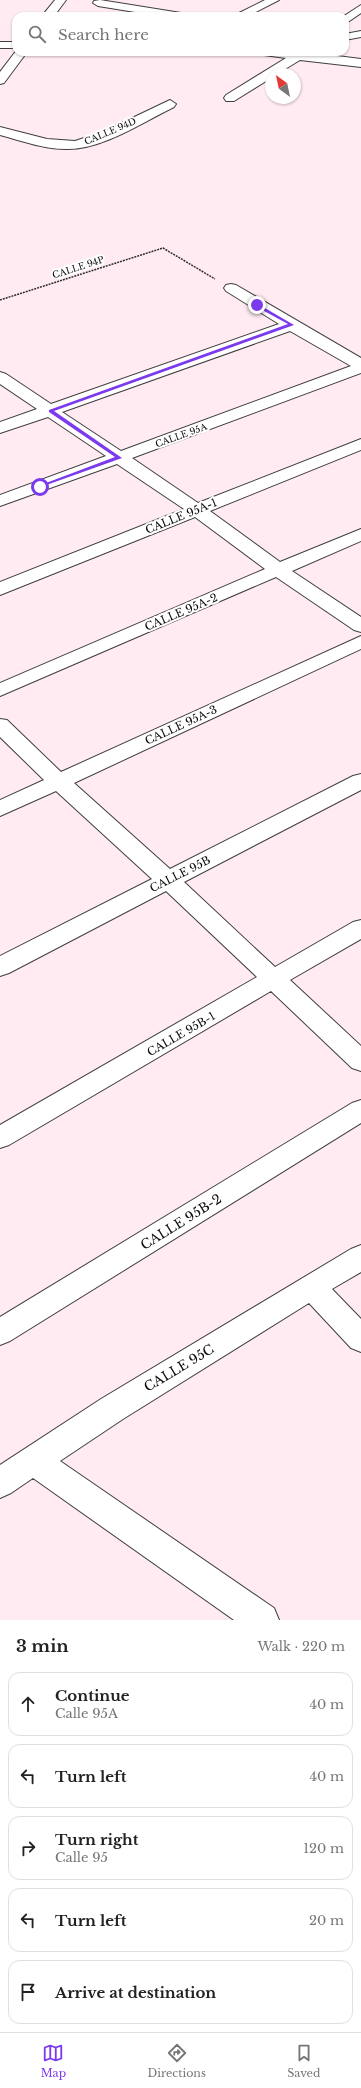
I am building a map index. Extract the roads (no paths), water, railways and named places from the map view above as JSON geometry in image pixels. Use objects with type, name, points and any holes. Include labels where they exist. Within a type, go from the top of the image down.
[{"type":"street","points":[[51,12],[61,0]]},
{"type":"street","points":[[248,12],[274,0]]},
{"type":"street","points":[[98,4],[154,12]]},
{"type":"street","points":[[349,18],[361,8]]},
{"type":"street","points":[[349,36],[361,34]]},
{"type":"street","points":[[0,45],[12,45]]},
{"type":"street","points":[[0,80],[18,56]]},
{"type":"street","points":[[230,98],[297,56]]},
{"type":"street","points":[[315,56],[361,62]]},
{"type":"street","name":"CALLE 94D","points":[[0,131],[56,144],[76,145],[93,140],[170,104]]},
{"type":"street","points":[[231,288],[361,365]]},
{"type":"street","points":[[0,428],[292,325]]},
{"type":"street","name":"CALLE 95A","points":[[0,501],[361,368]]},
{"type":"street","points":[[0,377],[196,510],[278,570],[361,626]]},
{"type":"street","name":"CALLE 95A-1","points":[[0,589],[361,444]]},
{"type":"street","name":"CALLE 95A-2","points":[[0,690],[361,534]]},
{"type":"street","name":"CALLE 95A-3","points":[[0,809],[361,642]]},
{"type":"street","points":[[0,725],[59,782],[168,880],[361,1061]]},
{"type":"street","name":"CALLE 95B","points":[[0,967],[361,781]]},
{"type":"street","name":"CALLE 95B-1","points":[[0,1138],[274,980],[361,928]]},
{"type":"street","name":"CALLE 95B-2","points":[[0,1332],[361,1110]]},
{"type":"street","name":"CALLE 95C","points":[[0,1483],[112,1409],[361,1257]]},
{"type":"street","points":[[312,1287],[361,1339]]},
{"type":"street","points":[[34,1461],[262,1620]]}]
